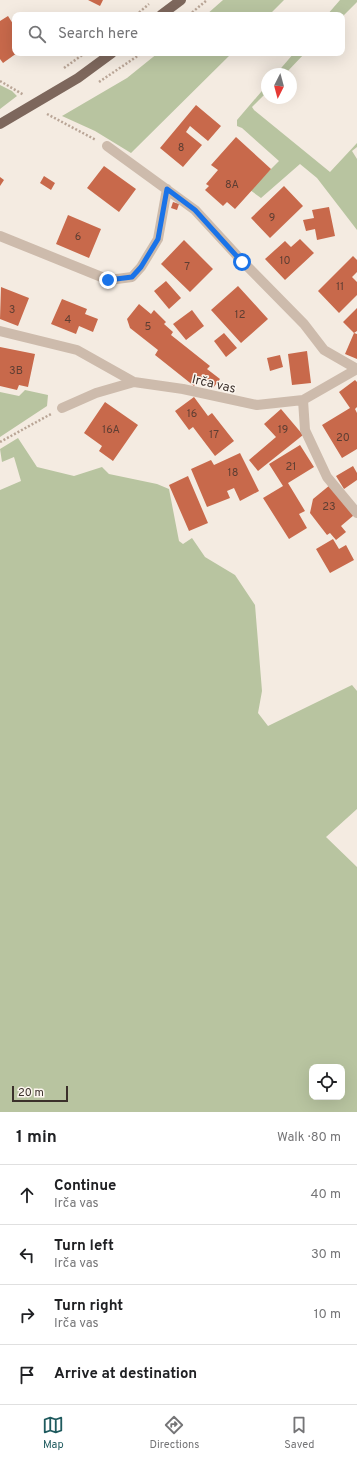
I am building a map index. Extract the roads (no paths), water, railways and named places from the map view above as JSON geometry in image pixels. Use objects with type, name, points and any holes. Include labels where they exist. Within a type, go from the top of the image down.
[{"type":"main road","points":[[165,12],[181,0]]},
{"type":"main road","points":[[0,124],[78,78],[108,56]]},
{"type":"street","name":"Irča vas","points":[[107,146],[195,210],[242,262],[304,324],[324,350],[357,369]]},
{"type":"street","points":[[0,236],[108,280],[132,277],[141,267],[158,239],[167,189]]},
{"type":"street","points":[[0,330],[77,350],[134,382]]},
{"type":"street","name":"Irča vas","points":[[62,408],[96,393],[134,382],[183,389],[257,405],[303,400],[357,369]]},
{"type":"street","points":[[303,400],[305,430],[327,477],[357,513]]}]
